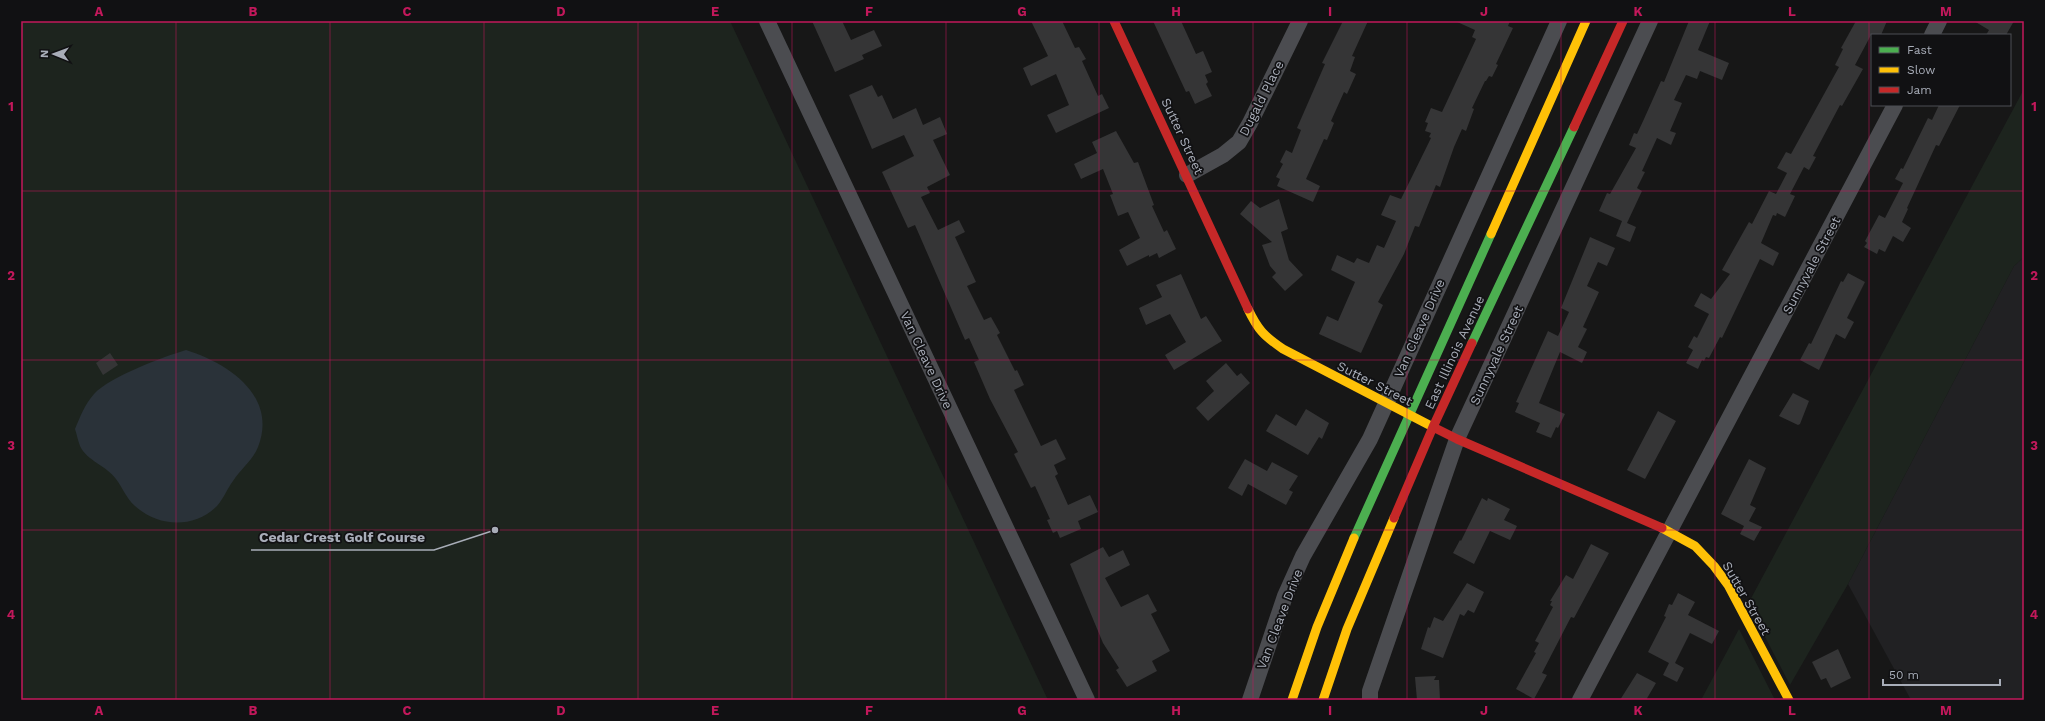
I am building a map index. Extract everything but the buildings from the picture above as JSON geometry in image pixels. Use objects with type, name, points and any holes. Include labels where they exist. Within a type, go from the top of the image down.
[{"type":"main road","name":"Sutter Street","points":[[1114,21],[1187,175],[1256,327],[1268,339],[1283,349],[1410,416],[1457,439],[1670,531],[1695,546],[1714,566],[1728,585],[1789,700]]},
{"type":"main road","name":"East Illinois Avenue","points":[[1292,700],[1323,611],[1348,547],[1410,416],[1586,21]]},
{"type":"main road","name":"East Illinois Avenue","points":[[1323,700],[1347,629],[1433,427],[1623,21]]},
{"type":"street","name":"Van Cleave Drive","points":[[767,21],[1087,700]]},
{"type":"street","name":"Dugald Place","points":[[1187,175],[1223,156],[1239,142],[1300,21]]},
{"type":"street","name":"Van Cleave Drive","points":[[1250,700],[1285,596],[1300,562],[1370,439],[1559,21]]},
{"type":"street","name":"Sunnyvale Street","points":[[1370,700],[1370,691],[1457,439],[1650,21]]},
{"type":"street","points":[[1932,34],[1939,21]]},
{"type":"street","name":"Sunnyvale Street","points":[[1580,700],[1894,106]]},
{"type":"shaded area","points":[[21,21],[730,21],[1048,700],[21,700]]},
{"type":"shaded area","points":[[2024,89],[2024,257],[2014,266],[1848,584],[1790,685],[1748,604]]},
{"type":"shaded area","points":[[2024,257],[2024,700],[1911,700],[1848,584],[2014,266]]},
{"type":"shaded area","points":[[186,350],[218,363],[233,373],[245,384],[255,397],[261,412],[262,429],[256,452],[233,481],[217,506],[198,519],[187,522],[176,522],[154,518],[135,506],[129,500],[112,474],[92,460],[83,451],[75,429],[88,402],[102,387],[138,368]]},
{"type":"shaded area","points":[[1739,629],[1775,700],[1701,700]]},
{"type":"traffic: fast","points":[[1472,343],[1574,127]]},
{"type":"traffic: fast","points":[[1354,538],[1491,234]]},
{"type":"traffic: slow","points":[[1491,234],[1586,21]]},
{"type":"traffic: slow","points":[[1248,309],[1262,332],[1283,349],[1433,427]]},
{"type":"traffic: slow","points":[[1323,700],[1347,629],[1394,518]]},
{"type":"traffic: slow","points":[[1662,528],[1695,546],[1714,566],[1728,585],[1789,700]]},
{"type":"traffic: slow","points":[[1292,700],[1317,627],[1354,538]]},
{"type":"traffic: jam","points":[[1114,21],[1248,309]]},
{"type":"traffic: jam","points":[[1574,127],[1623,21]]},
{"type":"traffic: jam","points":[[1394,518],[1433,427],[1472,343]]},
{"type":"traffic: jam","points":[[1433,427],[1457,439],[1662,528]]},
{"type":"place","name":"Cedar Crest Golf Course","points":[[495,530]]}]
